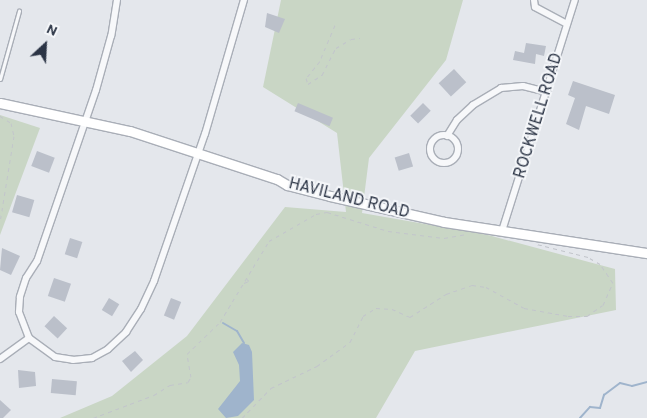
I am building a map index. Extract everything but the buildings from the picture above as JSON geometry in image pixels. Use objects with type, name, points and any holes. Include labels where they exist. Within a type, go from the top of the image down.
[{"type":"street","points":[[117,0],[111,36],[85,122],[38,261],[26,278],[20,297],[19,312],[29,338],[55,357],[73,360],[92,358],[108,349],[126,332],[154,281],[198,152],[244,0]]},
{"type":"street","points":[[534,0],[535,7],[566,24]]},
{"type":"street","name":"ROCKWELL ROAD","points":[[502,231],[575,0]]},
{"type":"street","points":[[447,136],[468,110],[500,88],[522,86],[547,92]]},
{"type":"street","name":"HAVILAND ROAD","points":[[0,103],[130,131],[198,152],[287,185],[444,222],[647,253]]},
{"type":"street","points":[[438,136],[447,136],[457,144],[457,154],[452,161],[438,162],[432,155],[430,147],[438,136]]},
{"type":"street","points":[[0,359],[29,338]]},
{"type":"lane","points":[[0,78],[19,11]]},
{"type":"path","points":[[335,25],[320,61],[306,78],[308,84],[322,75],[336,48],[351,39],[360,38]]},
{"type":"path","points":[[0,116],[11,123],[14,136],[0,222]]},
{"type":"path","points":[[93,418],[154,395],[170,385],[188,382],[192,378],[187,354],[220,322],[269,241],[322,213],[388,231],[444,238],[472,234]]},
{"type":"path","points":[[242,418],[271,388],[317,366],[350,342],[362,316],[376,308],[392,309],[410,317],[446,294],[472,285],[486,288],[524,308],[568,316],[588,316],[603,305],[613,283],[600,264],[588,256],[532,243]]},
{"type":"green space","points":[[281,0],[463,0],[446,60],[369,158],[362,213],[488,235],[615,269],[616,310],[415,351],[376,418],[60,418],[112,396],[187,336],[285,207],[346,212],[337,133],[263,87]]},
{"type":"green space","points":[[0,115],[40,128],[0,235]]},
{"type":"water","points":[[242,343],[249,345],[252,352],[254,400],[238,416],[226,418],[218,409],[240,381],[239,365],[233,352]]},
{"type":"waterway","points":[[223,323],[237,331],[244,343]]},
{"type":"waterway","points":[[580,418],[590,407],[600,408],[604,395],[620,383],[632,386],[647,382]]}]
